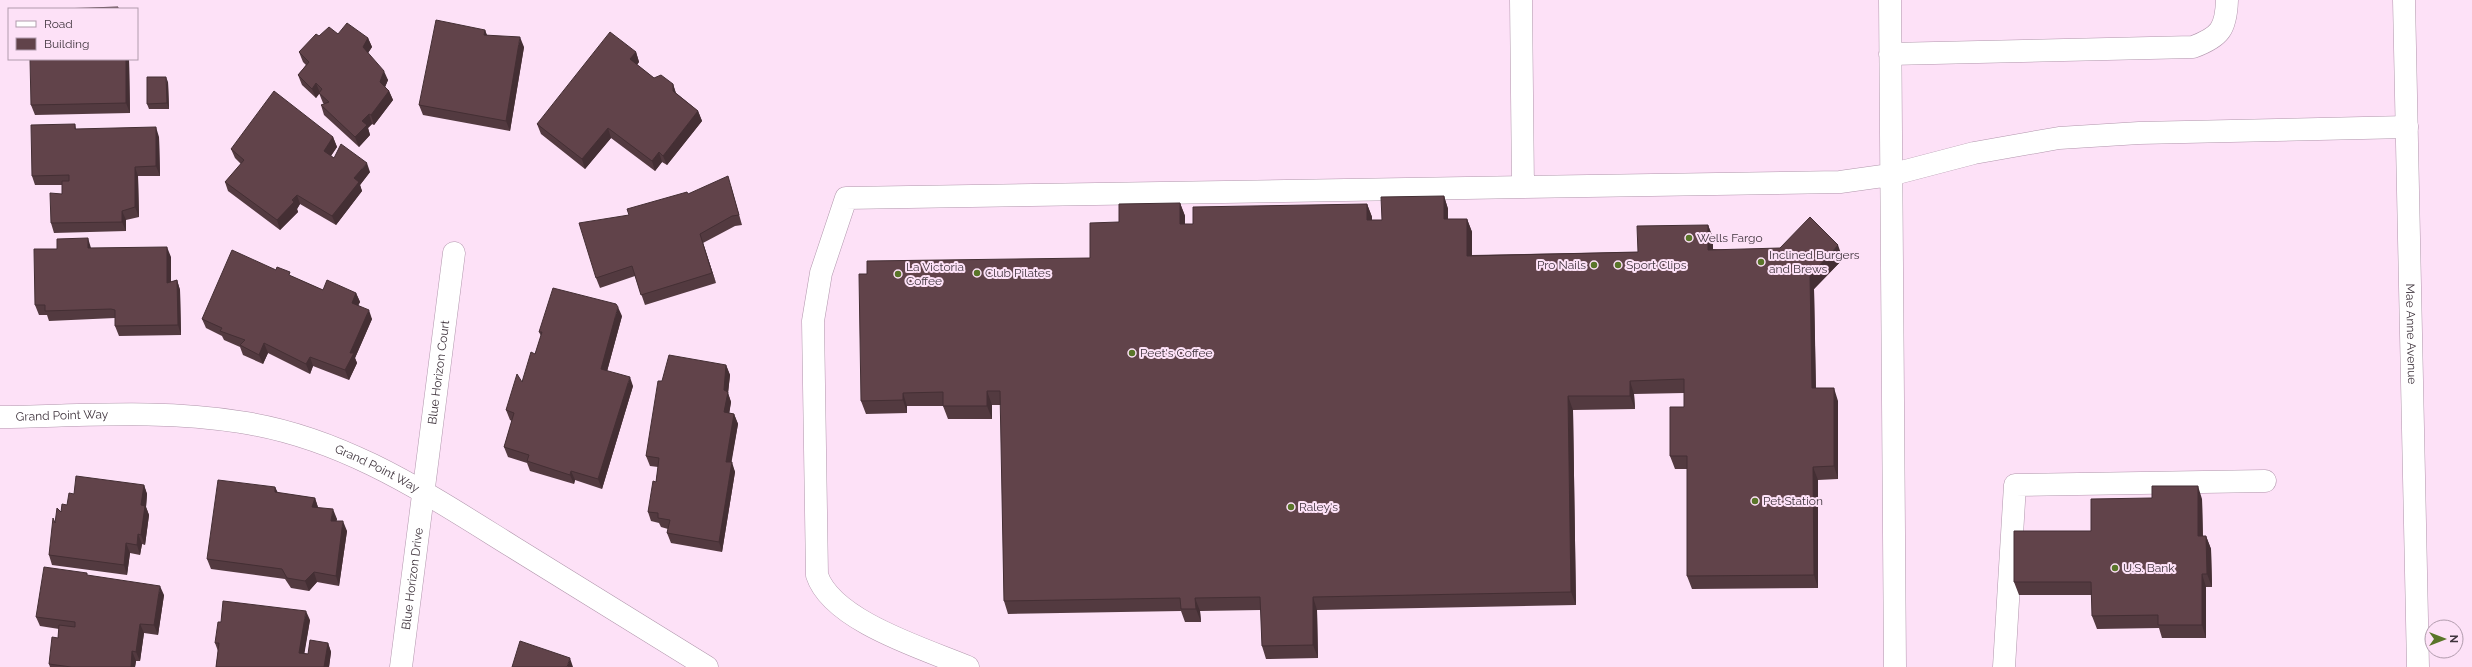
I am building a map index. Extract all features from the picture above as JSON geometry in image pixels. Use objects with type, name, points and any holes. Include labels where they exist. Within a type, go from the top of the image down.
[{"type":"street","points":[[1521,0],[1524,187]]},
{"type":"street","points":[[1890,0],[1890,175],[1895,667]]},
{"type":"street","points":[[1890,54],[2193,47],[2213,40],[2221,29],[2226,15],[2227,0]]},
{"type":"street","name":"Mae Anne Avenue","points":[[2404,0],[2418,667]]},
{"type":"street","points":[[968,667],[872,626],[835,604],[820,585],[817,575],[813,321],[820,273],[846,198],[1840,182],[1890,175],[1994,149],[2059,138],[2139,133],[2406,127]]},
{"type":"street","name":"Blue Horizon Court","points":[[423,491],[454,253]]},
{"type":"street","name":"Grand Point Way","points":[[0,417],[168,415],[241,422],[307,438],[372,463],[423,491],[707,667]]},
{"type":"street","points":[[2004,667],[2015,485],[2265,481]]},
{"type":"street","name":"Blue Horizon Drive","points":[[401,667],[423,491]]},
{"type":"building","points":[[118,7],[118,8],[89,8]]},
{"type":"building","points":[[436,20],[485,30],[484,35],[520,37],[506,121],[419,105]]},
{"type":"building","points":[[347,23],[368,38],[363,47],[384,71],[380,82],[389,91],[371,115],[369,114],[362,121],[367,125],[355,137],[321,105],[329,102],[319,93],[322,89],[316,83],[312,89],[298,75],[309,62],[299,52],[316,34],[319,36],[329,27],[338,34]]},
{"type":"building","points":[[610,32],[636,52],[630,59],[654,78],[661,75],[673,84],[673,91],[698,111],[663,156],[659,152],[652,161],[608,128],[582,159],[537,124]]},
{"type":"building","points":[[30,60],[126,60],[126,103],[31,105]]},
{"type":"building","points":[[147,77],[166,77],[167,103],[147,104]]},
{"type":"building","points":[[274,91],[333,137],[324,151],[334,158],[341,144],[367,163],[354,178],[359,182],[332,216],[297,195],[292,200],[294,202],[277,220],[225,182],[244,160],[231,149]]},
{"type":"building","points":[[75,124],[75,129],[156,127],[156,166],[135,167],[135,207],[122,211],[122,222],[51,223],[50,193],[62,194],[62,181],[69,181],[69,175],[32,176],[31,125]]},
{"type":"building","points":[[728,176],[739,215],[732,216],[700,234],[712,273],[641,295],[632,266],[596,278],[579,223],[629,215],[627,209],[687,192],[688,194]]},
{"type":"building","name":"Raley's","points":[[1444,196],[1444,219],[1467,219],[1467,256],[1638,252],[1637,226],[1708,225],[1708,250],[1780,248],[1810,217],[1838,245],[1810,276],[1812,388],[1834,388],[1834,466],[1813,467],[1814,575],[1687,576],[1687,456],[1670,456],[1670,407],[1684,407],[1684,379],[1630,381],[1630,396],[1568,396],[1571,592],[1313,597],[1313,645],[1262,646],[1260,597],[1195,598],[1196,609],[1181,609],[1180,598],[1004,601],[1000,391],[987,391],[987,406],[943,406],[943,392],[903,393],[903,400],[861,401],[859,274],[867,274],[867,261],[1090,258],[1090,223],[1119,222],[1119,204],[1180,203],[1180,224],[1193,224],[1193,207],[1367,204],[1367,220],[1382,220],[1381,197]]},
{"type":"building","points":[[88,238],[88,248],[167,247],[167,283],[177,280],[178,325],[115,326],[115,310],[45,311],[45,305],[35,305],[34,249],[57,249],[57,239]]},
{"type":"building","points":[[232,250],[276,270],[277,267],[290,272],[289,275],[323,290],[327,280],[356,293],[352,303],[369,310],[350,353],[354,353],[345,370],[310,357],[306,364],[264,343],[259,355],[240,345],[245,340],[220,331],[222,328],[202,319]]},
{"type":"building","points":[[553,288],[616,304],[618,307],[601,369],[630,377],[598,479],[571,471],[570,475],[527,461],[529,455],[504,447],[514,413],[506,410],[517,374],[522,382],[531,352],[535,354],[542,332],[539,332]]},
{"type":"building","points":[[669,355],[726,365],[724,390],[728,392],[724,412],[734,414],[726,462],[732,462],[719,542],[667,533],[670,520],[658,518],[658,513],[648,512],[653,481],[656,482],[659,458],[646,456],[658,381],[662,381]]},
{"type":"building","points":[[76,476],[144,485],[141,505],[145,506],[141,535],[138,534],[137,545],[126,543],[124,565],[49,555],[53,518],[55,523],[57,508],[61,512],[62,504],[67,505],[69,493],[74,494]]},
{"type":"building","points":[[218,480],[275,487],[275,492],[315,498],[312,507],[333,509],[331,521],[343,521],[336,576],[314,572],[305,581],[287,578],[282,569],[207,559]]},
{"type":"building","name":"U.S. Bank","points":[[2152,486],[2198,486],[2198,536],[2206,536],[2207,574],[2202,574],[2202,625],[2158,625],[2158,615],[2092,616],[2091,582],[2014,582],[2014,531],[2091,531],[2091,499],[2152,498]]},
{"type":"building","points":[[44,567],[160,586],[154,625],[140,624],[136,652],[132,651],[131,667],[71,667],[49,664],[52,637],[58,638],[59,625],[75,627],[75,622],[36,617]]},
{"type":"building","points":[[223,601],[306,611],[299,653],[308,654],[310,640],[328,643],[324,667],[216,667],[219,643],[215,643],[218,622],[221,622]]},
{"type":"building","points":[[520,641],[570,658],[567,667],[512,667]]},
{"type":"place","name":"Wells Fargo","points":[[1689,238]]},
{"type":"place","name":"Inclined Burgers and Brews","points":[[1761,262]]},
{"type":"place","name":"Pro Nails","points":[[1594,265]]},
{"type":"place","name":"Sport Clips","points":[[1618,265]]},
{"type":"place","name":"Club Pilates","points":[[977,273]]},
{"type":"place","name":"La Victoria Coffee","points":[[898,274]]},
{"type":"place","name":"Peet's Coffee","points":[[1132,353]]},
{"type":"place","name":"Pet Station","points":[[1755,501]]},
{"type":"place","name":"Raley's","points":[[1291,507]]},
{"type":"place","name":"U.S. Bank","points":[[2115,568]]}]
